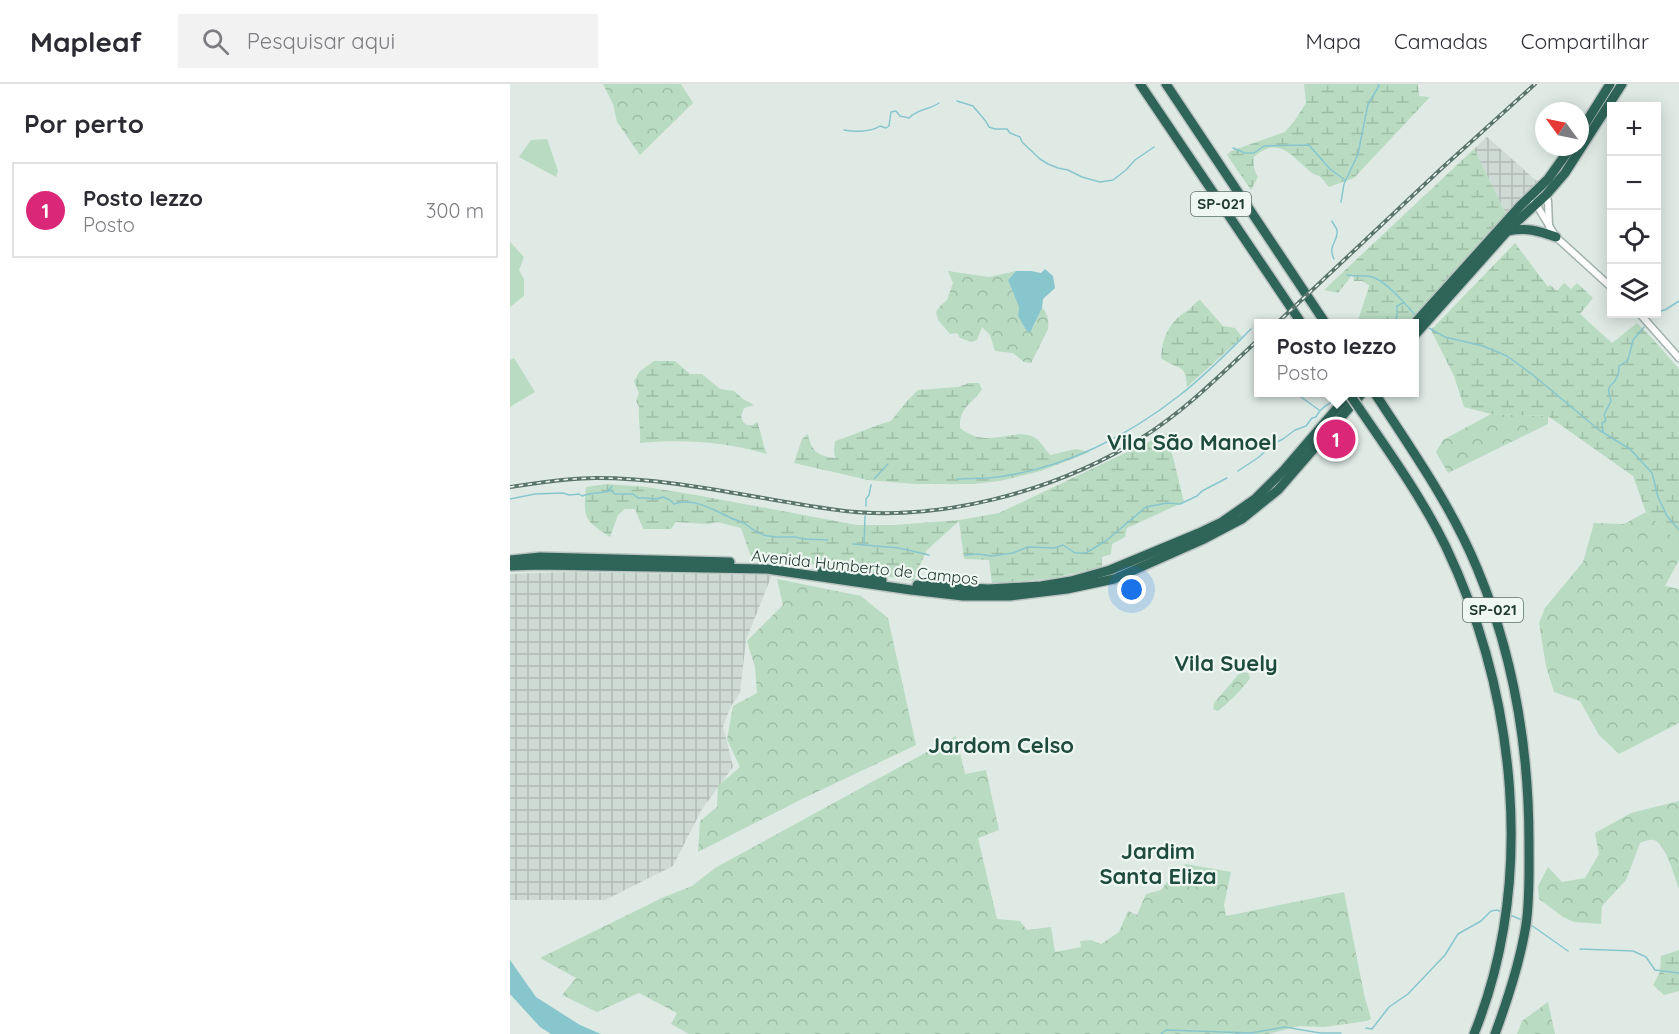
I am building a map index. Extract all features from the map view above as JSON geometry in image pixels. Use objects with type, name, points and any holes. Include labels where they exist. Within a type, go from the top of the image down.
[{"type":"highway","name":"SP-021","points":[[1140,84],[1299,319]]},
{"type":"highway","name":"SP-021","points":[[1166,84],[1323,319]]},
{"type":"highway","points":[[1589,118],[1610,84]]},
{"type":"highway","points":[[1418,319],[1531,202],[1565,173],[1622,84]]},
{"type":"highway","points":[[1544,191],[1565,156]]},
{"type":"highway","points":[[1419,330],[1531,202]]},
{"type":"highway","points":[[1508,231],[1520,228],[1536,230],[1556,237]]},
{"type":"highway","name":"Avenida Humberto de Campos","points":[[510,560],[795,567],[918,585],[988,590],[1071,581],[1110,570],[1199,533],[1240,512],[1276,479],[1347,397]]},
{"type":"highway","name":"SP-021","points":[[1352,397],[1430,517],[1459,578],[1472,610],[1488,664],[1502,731],[1510,798],[1511,845],[1504,922],[1496,965],[1474,1034]]},
{"type":"highway","name":"Avenida Humberto de Campos","points":[[733,565],[963,596],[1027,595],[1114,579],[1202,540],[1253,511],[1278,490],[1359,397]]},
{"type":"highway","name":"SP-021","points":[[1377,397],[1447,507],[1477,568],[1501,634],[1522,732],[1529,800],[1528,908],[1516,971],[1495,1034]]},
{"type":"highway","name":"Avenida Humberto de Campos","points":[[510,566],[541,561]]},
{"type":"street","points":[[1544,191],[1548,201],[1549,226]]},
{"type":"street","points":[[1531,202],[1539,209],[1556,237],[1607,284]]},
{"type":"street","points":[[1644,318],[1679,358]]},
{"type":"shaded area","points":[[1487,137],[1539,183],[1507,216],[1474,149]]},
{"type":"shaded area","points":[[565,572],[772,575],[746,640],[740,693],[731,706],[723,726],[733,767],[702,809],[673,866],[605,900],[510,900],[510,574]]},
{"type":"green space","points":[[603,84],[681,84],[693,103],[640,155],[617,122],[613,104]]},
{"type":"green space","points":[[1304,84],[1418,84],[1419,96],[1430,97],[1354,178],[1329,187],[1291,154],[1278,148],[1271,148],[1254,157],[1254,168],[1258,177],[1251,190],[1227,155],[1231,151],[1285,132],[1306,103]]},
{"type":"green space","points":[[547,139],[558,171],[556,177],[519,157],[531,140]]},
{"type":"green space","points":[[1474,149],[1507,216],[1414,319],[1358,319],[1369,285],[1362,281],[1354,281],[1353,274],[1338,293],[1324,290]]},
{"type":"green space","points":[[510,242],[524,257],[519,270],[524,279],[524,296],[510,307]]},
{"type":"green space","points":[[1515,243],[1548,287],[1550,285],[1557,291],[1564,283],[1571,289],[1577,283],[1593,298],[1580,314],[1612,343],[1637,323],[1679,369],[1679,543],[1646,512],[1633,476],[1548,416],[1491,414],[1464,407],[1454,376],[1431,330]]},
{"type":"green space","points":[[948,271],[989,277],[1016,271],[1008,280],[1019,307],[1018,316],[1026,330],[1030,332],[1032,330],[1042,308],[1046,312],[1048,321],[1048,329],[1031,363],[1024,362],[1013,353],[995,351],[990,335],[982,327],[977,340],[971,342],[960,338],[957,333],[950,334],[938,320],[936,312],[947,300],[953,283]]},
{"type":"green space","points":[[1200,300],[1223,326],[1235,328],[1242,337],[1187,387],[1183,370],[1161,358],[1164,340],[1172,324]]},
{"type":"green space","points":[[514,358],[535,392],[510,407],[510,360]]},
{"type":"green space","points":[[654,361],[675,361],[690,374],[702,374],[720,389],[734,391],[754,405],[744,408],[741,418],[747,425],[757,422],[767,454],[704,442],[640,443],[639,407],[636,401],[639,393],[634,381],[640,371]]},
{"type":"green space","points":[[969,383],[979,383],[982,389],[964,410],[960,421],[960,428],[971,435],[982,438],[1021,434],[1030,436],[1038,440],[1050,455],[1076,449],[1090,452],[1041,471],[1000,481],[973,484],[914,484],[868,480],[794,463],[802,439],[808,434],[816,452],[835,458],[835,441],[891,421],[918,390],[958,387]]},
{"type":"green space","points":[[1491,414],[1548,416],[1548,424],[1448,473],[1436,452],[1443,440]]},
{"type":"green space","points":[[1167,433],[1184,502],[1127,528],[1125,537],[1112,544],[1111,554],[1102,557],[1102,567],[1054,578],[992,584],[989,560],[964,559],[959,521],[927,550],[914,581],[833,567],[751,557],[741,528],[717,522],[707,524],[676,522],[671,529],[643,529],[635,509],[625,509],[618,515],[610,537],[590,522],[585,512],[586,487],[606,484],[646,487],[696,495],[857,525],[960,520],[999,513]]},
{"type":"green space","points":[[1646,512],[1679,543],[1679,560],[1665,586],[1679,589],[1679,723],[1619,754],[1599,735],[1580,701],[1554,692],[1546,666],[1539,623],[1545,608],[1583,562],[1594,523],[1624,524]]},
{"type":"green space","points":[[777,579],[861,596],[888,618],[916,745],[698,852],[700,821],[717,807],[718,786],[740,767],[727,739],[733,706],[757,693],[755,667],[747,641],[783,605]]},
{"type":"green space","points":[[1243,672],[1248,673],[1250,678],[1243,687],[1218,711],[1213,709],[1214,703]]},
{"type":"green space","points":[[956,736],[965,774],[986,770],[999,830],[978,838],[997,919],[1020,921],[1027,930],[1051,927],[1055,952],[1081,947],[1080,941],[1091,940],[1101,944],[1119,932],[1128,911],[1137,915],[1146,894],[1161,890],[1175,872],[1186,864],[1231,872],[1224,905],[1226,916],[1344,892],[1371,1019],[1324,1027],[1299,1026],[1268,1034],[689,1034],[671,1024],[677,1013],[639,993],[597,1012],[562,995],[576,978],[540,958],[664,897],[692,886],[715,868]]},
{"type":"green space","points":[[1679,801],[1679,889],[1670,862],[1662,848],[1654,840],[1650,840],[1640,843],[1626,880],[1602,906],[1601,924],[1574,922],[1563,917],[1539,899],[1538,886],[1548,867],[1562,882],[1585,878],[1599,854],[1595,833],[1631,813]]},
{"type":"green space","points":[[1679,950],[1679,991],[1664,995],[1653,985],[1660,972],[1661,956]]},
{"type":"green space","points":[[1548,1002],[1555,1034],[1517,1034],[1522,1021]]},
{"type":"water","points":[[1045,269],[1053,276],[1055,288],[1043,299],[1042,308],[1030,333],[1018,316],[1019,307],[1008,280],[1016,271],[1041,273]]},
{"type":"water","points":[[510,960],[536,997],[580,1025],[601,1034],[551,1034],[540,1027],[510,994]]},
{"type":"waterway","points":[[1341,202],[1344,184],[1358,154],[1368,104],[1378,84]]},
{"type":"waterway","points":[[957,101],[973,106],[989,127],[1007,129],[1010,133],[1020,137],[1022,142],[1048,164],[1100,182],[1113,180],[1154,147]]},
{"type":"waterway","points":[[844,130],[863,131],[880,126],[886,128],[889,126],[891,112],[896,111],[900,116],[909,118],[939,103]]},
{"type":"waterway","points":[[1233,148],[1245,153],[1254,153],[1264,146],[1309,145],[1330,169],[1345,180]]},
{"type":"waterway","points":[[1332,221],[1337,230],[1332,247],[1334,259]]},
{"type":"waterway","points":[[1347,275],[1369,276],[1381,281],[1417,317]]},
{"type":"waterway","points":[[1661,311],[1679,301]]},
{"type":"waterway","points":[[1396,319],[1397,306],[1403,303]]},
{"type":"waterway","points":[[1603,432],[1602,423],[1606,421],[1604,415],[1611,401],[1609,388],[1619,373],[1619,366],[1628,360],[1633,340],[1644,327]]},
{"type":"waterway","points":[[1429,328],[1445,337],[1483,346],[1507,356],[1599,430],[1630,449],[1652,473],[1658,497],[1667,516],[1679,530]]},
{"type":"waterway","points":[[957,479],[988,478],[1023,473],[1071,458],[1117,437],[1160,410],[1190,387],[1251,329]]},
{"type":"waterway","points":[[1301,397],[1319,410]]},
{"type":"waterway","points":[[1238,471],[1273,444],[1306,426],[1326,406],[1340,399]]},
{"type":"waterway","points":[[874,479],[888,464]]},
{"type":"waterway","points":[[965,555],[992,556],[1013,553],[1028,547],[1054,548],[1063,545],[1075,553],[1086,553],[1107,540],[1146,507],[1167,503],[1180,504],[1227,478]]},
{"type":"waterway","points":[[866,506],[871,485]]},
{"type":"waterway","points":[[607,492],[612,486]]},
{"type":"waterway","points":[[510,499],[535,494],[563,493],[582,496],[611,490],[615,494],[633,494],[638,498],[663,497],[674,504],[689,502],[703,505],[767,536],[828,540]]},
{"type":"waterway","points":[[864,545],[865,516]]},
{"type":"waterway","points":[[853,544],[899,548],[929,555]]},
{"type":"waterway","points":[[1366,1028],[1372,1029],[1389,1007],[1408,994],[1445,955],[1458,934],[1481,921],[1491,911],[1502,912]]},
{"type":"waterway","points":[[1510,915],[1522,920]]},
{"type":"waterway","points":[[1531,925],[1568,951]]},
{"type":"waterway","points":[[1580,949],[1633,951],[1646,957],[1655,970],[1679,973]]},
{"type":"waterway","points":[[1161,1034],[1166,1030],[1251,1033],[1285,1027],[1320,1033],[1341,1033]]},
{"type":"railway","points":[[1281,319],[1535,84]]},
{"type":"railway","points":[[510,487],[574,479],[626,479],[684,485],[830,509],[869,513],[951,508],[992,500],[1033,488],[1109,457],[1174,415],[1254,344]]},
{"type":"place","name":"Posto Iezzo","points":[[1336,439]]},
{"type":"district","name":"Vila São Manoel","points":[[1192,442]]},
{"type":"district","name":"Vila Suely","points":[[1226,663]]},
{"type":"district","name":"Jardom Celso","points":[[1001,745]]},
{"type":"district","name":"Jardim Santa Eliza","points":[[1158,864]]}]
